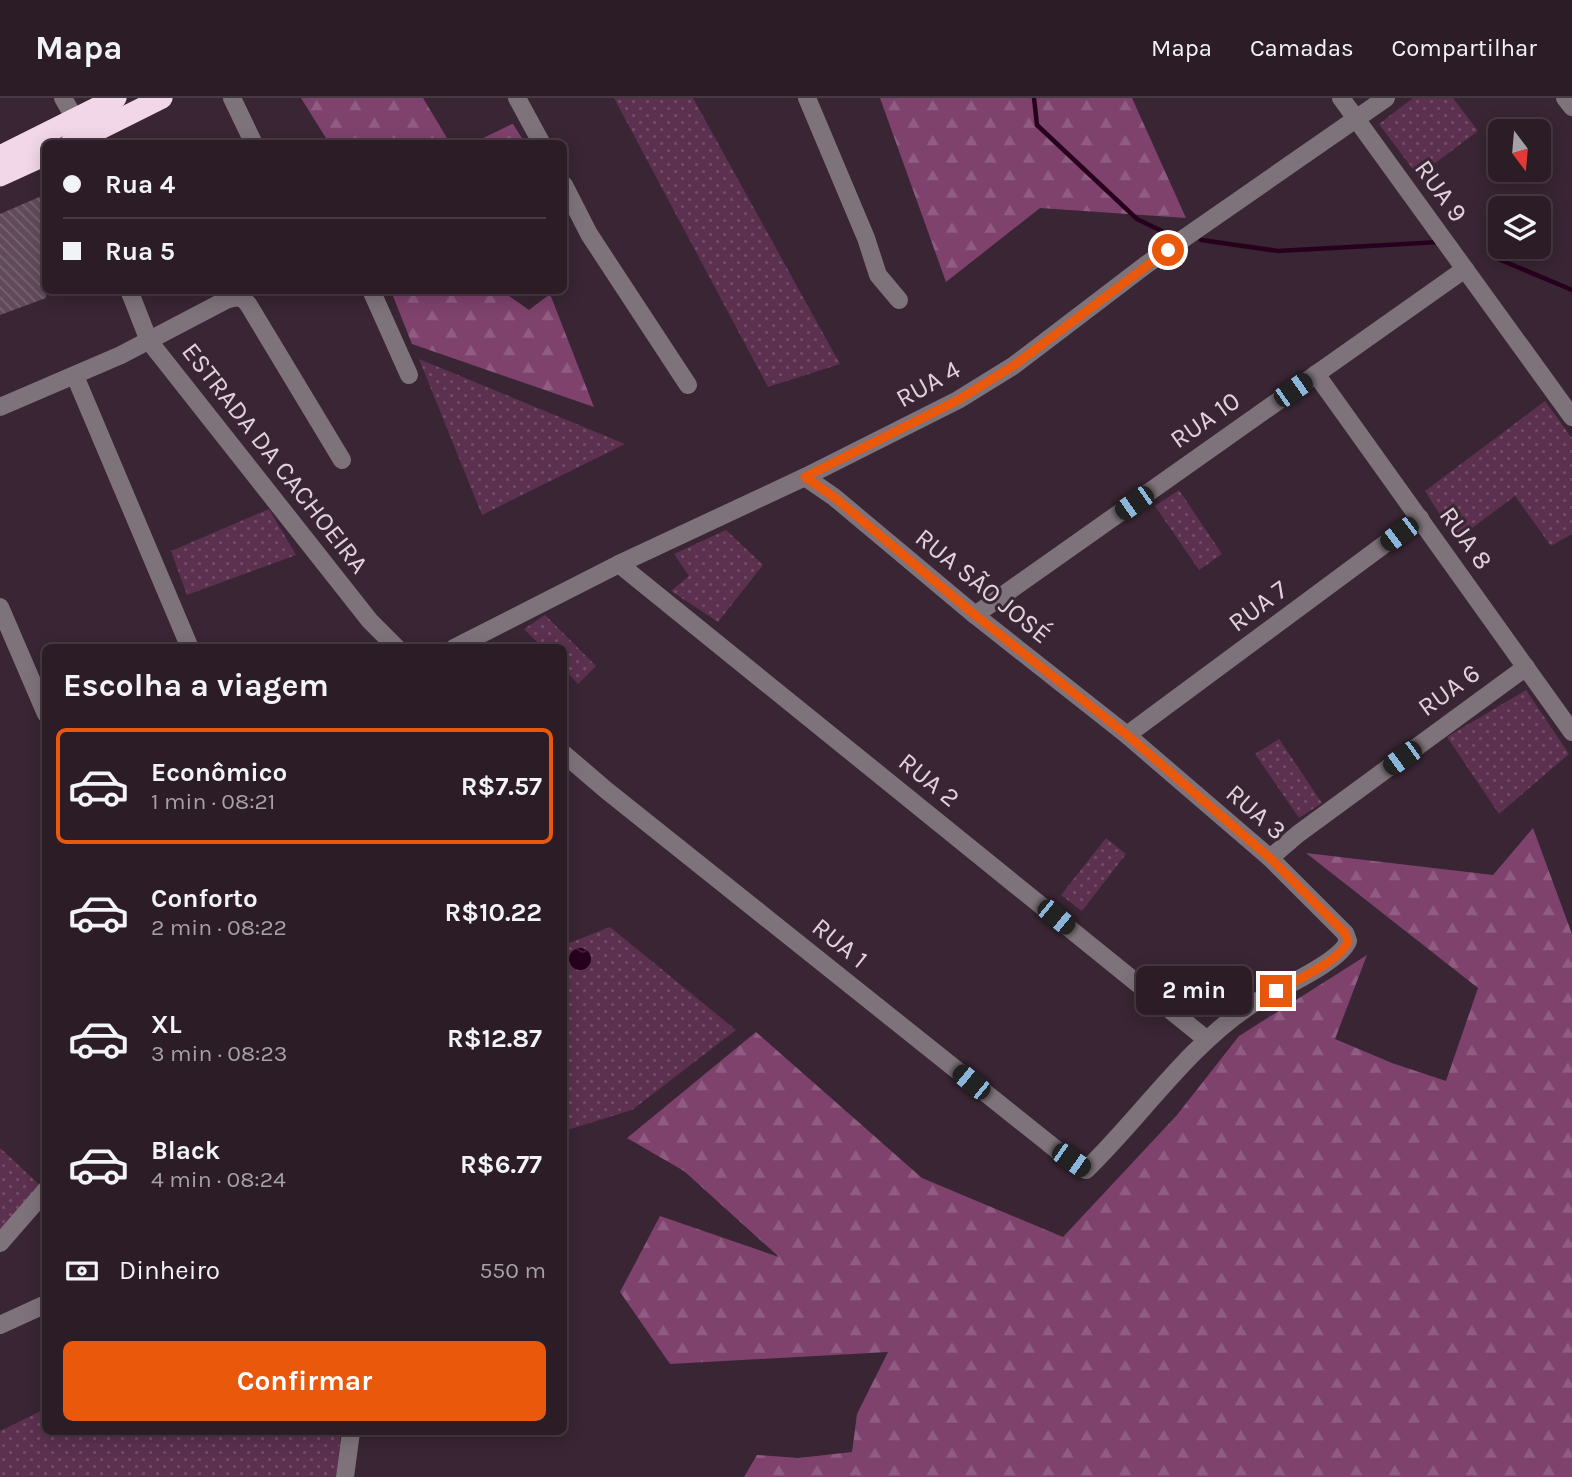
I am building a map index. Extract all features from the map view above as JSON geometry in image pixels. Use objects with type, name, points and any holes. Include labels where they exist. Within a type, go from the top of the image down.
[{"type":"highway","points":[[0,156],[116,98]]},
{"type":"highway","points":[[77,140],[162,98]]},
{"type":"highway","points":[[0,176],[42,157]]},
{"type":"street","points":[[63,98],[75,119]]},
{"type":"street","points":[[232,98],[252,140]]},
{"type":"street","points":[[517,98],[539,140]]},
{"type":"street","points":[[807,98],[866,238],[878,275],[899,300]]},
{"type":"street","name":"RUA 9","points":[[1341,98],[1572,417]]},
{"type":"street","name":"RUA 4","points":[[462,644],[619,564],[805,477],[958,400],[1013,366],[1147,264],[1386,98]]},
{"type":"street","points":[[1565,98],[1572,107]]},
{"type":"street","points":[[567,191],[589,234],[688,385]]},
{"type":"street","name":"RUA 10","points":[[975,615],[1465,269]]},
{"type":"street","name":"ESTRADA DA CACHOEIRA","points":[[131,294],[149,341],[370,621],[393,644]]},
{"type":"street","points":[[373,294],[409,375]]},
{"type":"street","points":[[0,407],[75,376],[236,297],[244,299],[342,460]]},
{"type":"street","name":"RUA 8","points":[[1316,374],[1572,732]]},
{"type":"street","points":[[75,376],[188,644]]},
{"type":"street","name":"RUA SÃO JOSÉ","points":[[805,477],[834,497],[975,615],[1127,735]]},
{"type":"street","name":"RUA 7","points":[[1127,735],[1420,518]]},
{"type":"street","name":"RUA 2","points":[[619,564],[1206,1039]]},
{"type":"street","points":[[0,607],[42,705]]},
{"type":"street","name":"RUA 6","points":[[1270,858],[1298,834],[1526,667]]},
{"type":"street","name":"RUA 3","points":[[1127,735],[1270,858],[1345,933],[1348,944],[1321,966],[1253,1003],[1206,1039]]},
{"type":"street","name":"RUA 1","points":[[567,757],[1057,1150],[1086,1170],[1143,1111],[1206,1039]]},
{"type":"street","points":[[0,1243],[42,1196]]},
{"type":"street","points":[[0,1325],[42,1306]]},
{"type":"street","points":[[345,1477],[351,1435]]},
{"type":"shaded area","points":[[614,98],[693,98],[840,364],[768,387]]},
{"type":"shaded area","points":[[1413,98],[1453,98],[1478,131],[1418,176],[1379,124]]},
{"type":"shaded area","points":[[419,359],[625,444],[482,515]]},
{"type":"shaded area","points":[[1545,401],[1572,438],[1572,534],[1551,546],[1515,496],[1456,540],[1425,491]]},
{"type":"shaded area","points":[[1179,490],[1222,554],[1199,570],[1155,506]]},
{"type":"shaded area","points":[[269,509],[296,555],[187,595],[171,551]]},
{"type":"shaded area","points":[[726,530],[763,565],[718,622],[671,591],[689,576],[674,554]]},
{"type":"shaded area","points":[[545,615],[596,666],[578,684],[567,672],[567,644],[539,644],[524,629]]},
{"type":"shaded area","points":[[1526,690],[1569,754],[1499,814],[1447,737]]},
{"type":"shaded area","points":[[1279,739],[1322,803],[1299,818],[1255,754]]},
{"type":"shaded area","points":[[1106,838],[1126,854],[1082,911],[1061,895]]},
{"type":"shaded area","points":[[610,927],[736,1030],[632,1110],[567,1130],[567,944]]},
{"type":"shaded area","points":[[0,1148],[42,1187],[42,1191],[0,1236]]},
{"type":"shaded area","points":[[42,1410],[42,1435],[341,1435],[336,1477],[0,1477],[0,1431]]},
{"type":"green space","points":[[301,98],[423,98],[448,140],[327,140]]},
{"type":"green space","points":[[880,98],[1132,98],[1186,218],[1040,208],[946,282]]},
{"type":"green space","points":[[512,124],[523,140],[479,140]]},
{"type":"green space","points":[[392,294],[506,294],[529,310],[550,294],[594,407],[412,344]]},
{"type":"green space","points":[[1533,828],[1572,934],[1572,1477],[744,1477],[757,1455],[798,1458],[852,1452],[857,1414],[888,1352],[670,1364],[620,1292],[660,1216],[779,1257],[684,1171],[627,1138],[756,1032],[922,1178],[1063,1237],[1177,1115],[1239,1036],[1367,955],[1335,1039],[1392,1063],[1446,1081],[1478,988],[1306,853],[1493,875]]},
{"type":"water","points":[[580,948],[588,951],[591,959],[588,967],[580,970],[572,967],[569,959],[572,951]]},
{"type":"building","points":[[42,196],[42,294],[46,294],[46,298],[0,315],[0,214]]},
{"type":"waterway","points":[[1034,98],[1037,125],[1137,219],[1170,235]]},
{"type":"waterway","points":[[1201,240],[1278,251],[1440,242]]},
{"type":"waterway","points":[[1498,259],[1572,290]]},
{"type":"route","points":[[1168,250],[1013,366],[958,400],[805,477],[834,497],[975,615],[1127,735],[1270,858],[1345,933],[1348,941],[1346,947],[1321,966],[1276,991]]}]
